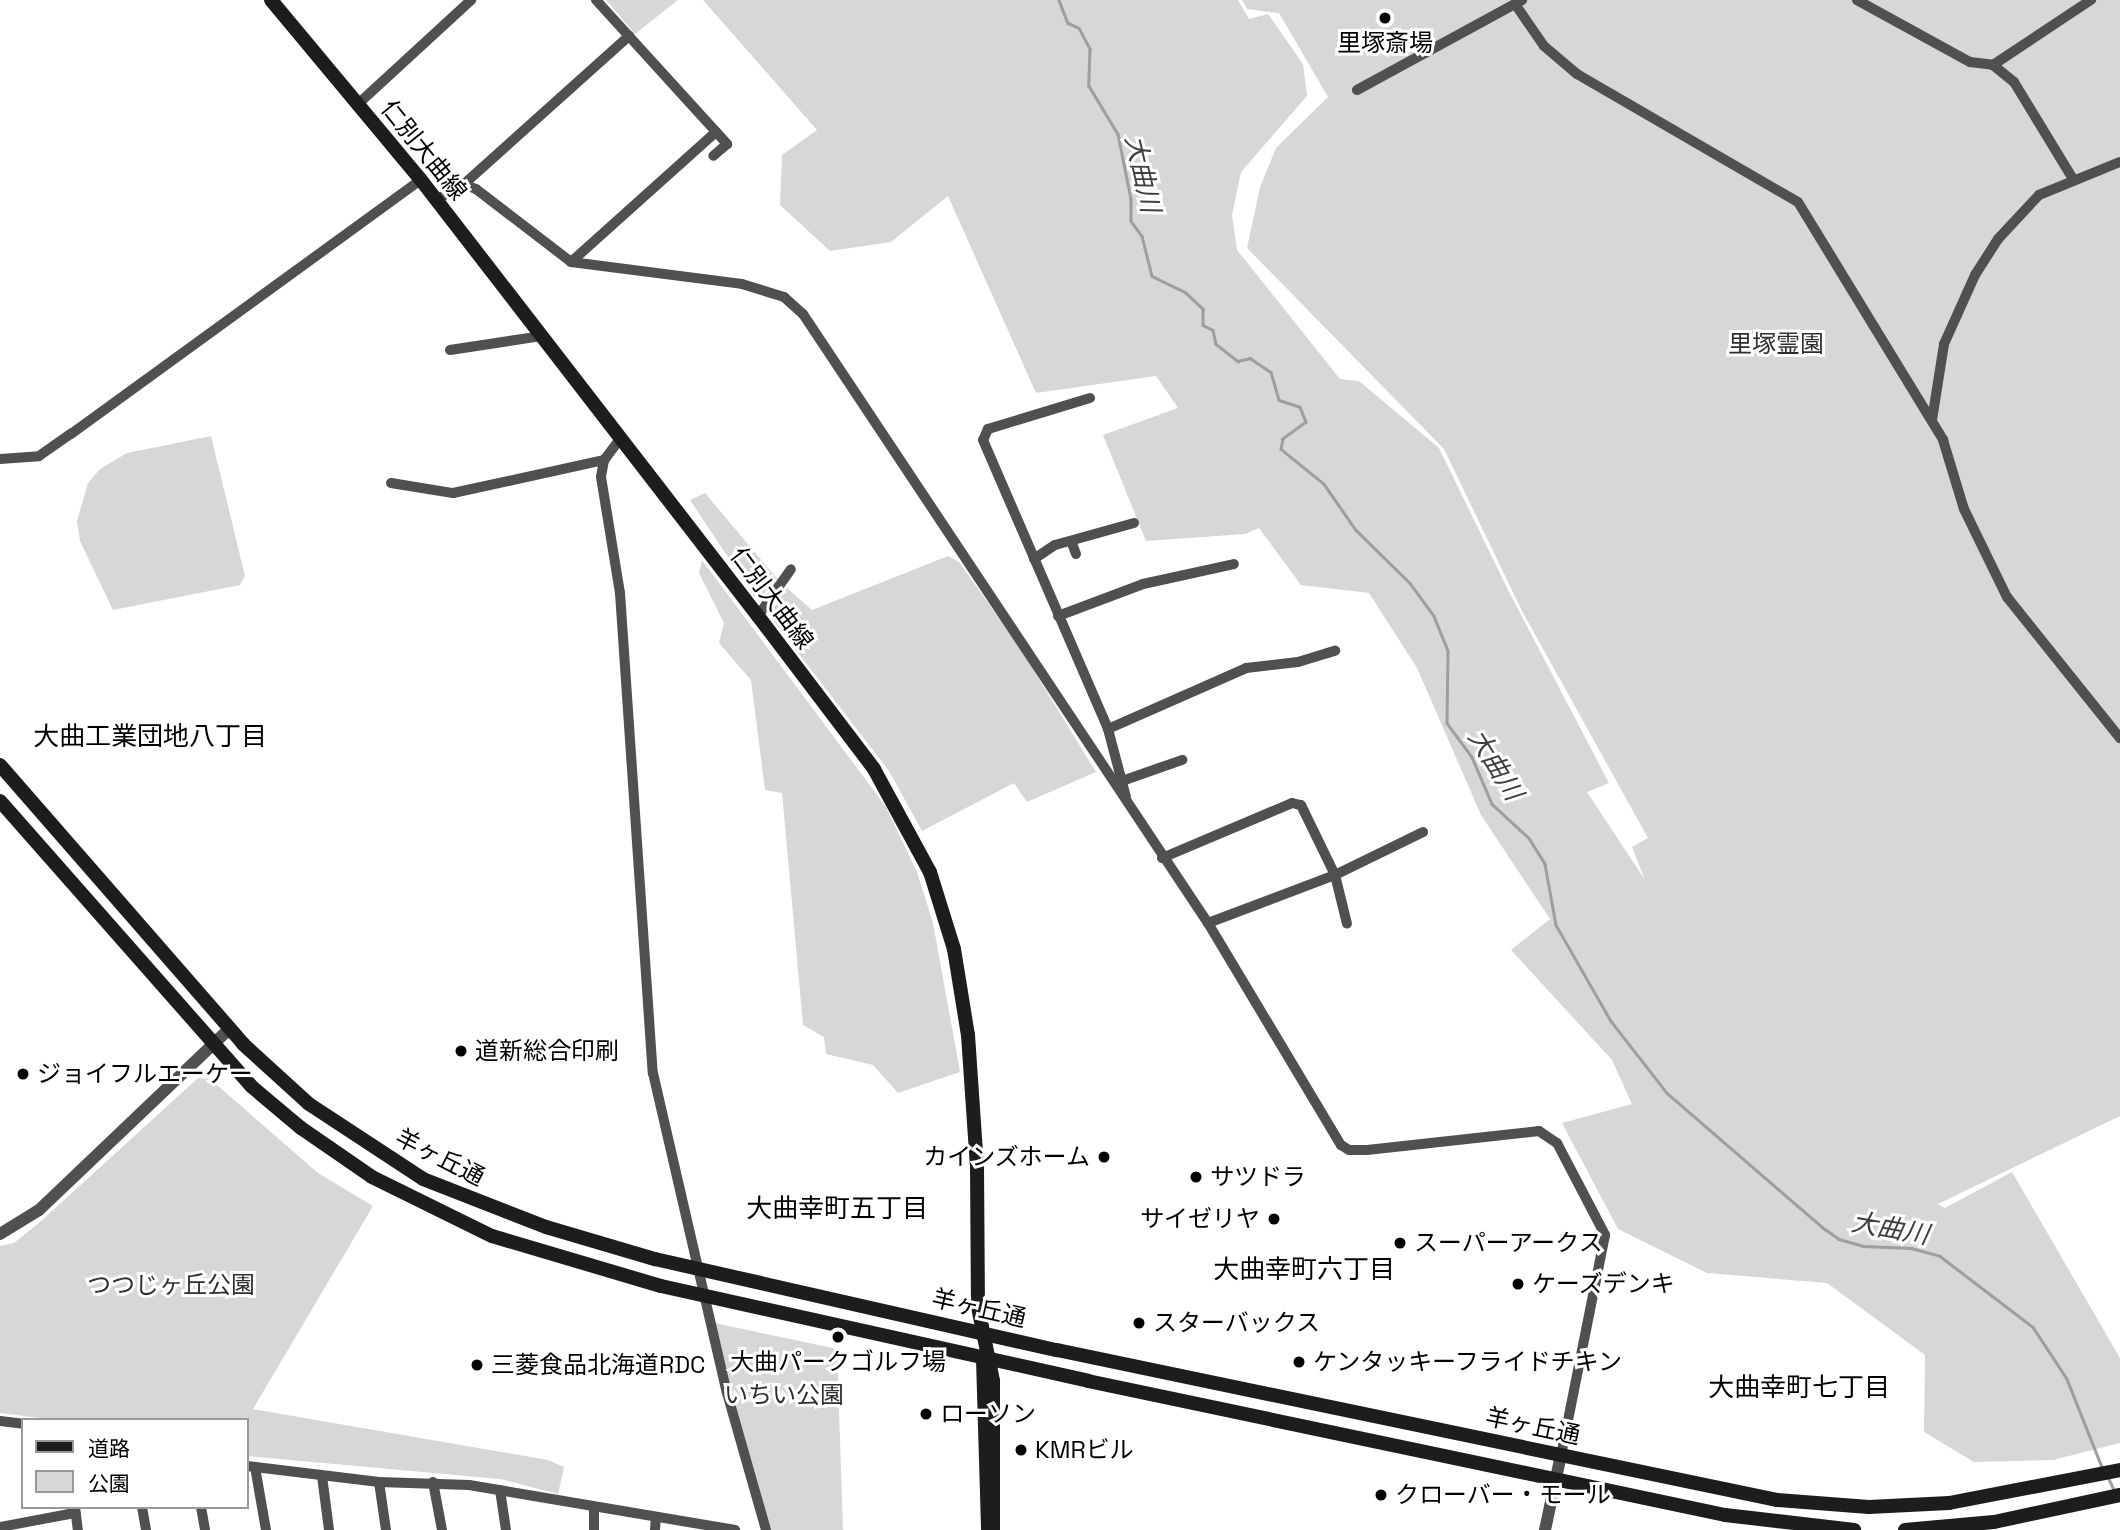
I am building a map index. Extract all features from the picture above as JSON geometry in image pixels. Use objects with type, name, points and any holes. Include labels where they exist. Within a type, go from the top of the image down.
[{"type":"main road","name":"仁別大曲線","points":[[271,0],[421,180],[874,769],[930,873],[954,949],[968,1034],[981,1331],[984,1354],[993,1381],[990,1530]]},
{"type":"main road","name":"羊ヶ丘通","points":[[0,765],[229,1029],[309,1104],[423,1178],[546,1227],[699,1269],[1724,1491],[1818,1505],[1949,1503],[2120,1470]]},
{"type":"main road","name":"羊ヶ丘通","points":[[0,801],[212,1046],[251,1086],[327,1147],[444,1215],[540,1252],[704,1296],[984,1354],[1088,1381],[1725,1515],[1854,1530]]},
{"type":"main road","points":[[1905,1530],[1994,1522],[2120,1495]]},
{"type":"street","points":[[358,104],[471,0]]},
{"type":"street","points":[[596,0],[727,144],[713,156]]},
{"type":"street","points":[[1857,0],[1970,62],[1993,65],[2014,82],[2073,179]]},
{"type":"street","points":[[1993,65],[2091,0]]},
{"type":"street","points":[[1357,90],[1519,2],[1545,46],[1577,74],[1798,202],[1932,420],[1964,509],[2007,597],[2120,738]]},
{"type":"street","points":[[436,200],[464,184],[629,36]]},
{"type":"street","points":[[571,262],[716,132]]},
{"type":"street","points":[[1932,420],[1944,344],[1975,275],[1998,239],[2039,195],[2120,162]]},
{"type":"street","points":[[0,460],[39,456],[421,180]]},
{"type":"street","points":[[464,184],[571,262],[765,288],[803,314],[1128,807],[1208,923],[1329,1126],[1349,1150],[1539,1131],[1557,1143],[1605,1235],[1545,1530]]},
{"type":"street","points":[[450,350],[541,337]]},
{"type":"street","points":[[1090,398],[988,429],[983,440],[1108,729],[1128,807]]},
{"type":"street","points":[[620,439],[604,460],[601,477],[620,593],[653,1073],[704,1296],[766,1530]]},
{"type":"street","points":[[391,483],[453,493],[604,460]]},
{"type":"street","points":[[1034,559],[1044,550],[1134,523]]},
{"type":"street","points":[[1071,541],[1076,554]]},
{"type":"street","points":[[1058,615],[1143,584],[1234,564]]},
{"type":"street","points":[[758,616],[791,569]]},
{"type":"street","points":[[1108,729],[1246,668],[1298,662],[1335,650]]},
{"type":"street","points":[[1122,781],[1182,760]]},
{"type":"street","points":[[1163,858],[1292,803],[1301,805],[1310,816],[1335,875],[1347,924]]},
{"type":"street","points":[[1208,923],[1335,875],[1423,832]]},
{"type":"street","points":[[0,1234],[39,1210],[229,1029]]},
{"type":"street","points":[[0,1421],[21,1424]]},
{"type":"street","points":[[266,1530],[251,1466],[379,1482],[433,1482],[500,1490],[735,1530]]},
{"type":"street","points":[[322,1476],[329,1530]]},
{"type":"street","points":[[379,1482],[386,1530]]},
{"type":"street","points":[[433,1482],[442,1530]]},
{"type":"street","points":[[500,1490],[506,1530]]},
{"type":"street","points":[[594,1507],[594,1530]]},
{"type":"street","points":[[142,1509],[146,1530]]},
{"type":"street","points":[[201,1509],[205,1530]]},
{"type":"street","points":[[0,1524],[75,1510],[78,1530]]},
{"type":"street","points":[[655,1530],[656,1517]]},
{"type":"green space","points":[[606,0],[678,0],[635,34]]},
{"type":"green space","name":"里塚霊園","points":[[703,0],[1238,0],[1249,19],[1268,14],[1303,64],[1307,96],[1241,172],[1232,215],[1237,250],[1340,379],[1359,381],[1439,448],[1508,590],[1609,783],[1587,792],[1645,880],[1632,847],[1648,838],[1522,611],[1444,449],[1247,248],[1260,187],[1276,148],[1328,97],[1279,13],[1247,9],[1242,0],[2120,0],[2120,1116],[1938,1204],[1945,1208],[2012,1172],[2120,1358],[2120,1443],[2053,1460],[1974,1462],[1924,1432],[1925,1355],[1827,1283],[1707,1273],[1618,1229],[1562,1123],[1632,1104],[1612,1060],[1511,950],[1550,919],[1481,815],[1417,668],[1369,593],[1301,585],[1259,528],[1245,534],[1146,541],[1103,435],[1178,408],[1156,376],[1036,393],[948,196],[891,242],[830,251],[780,205],[782,155],[817,130]]},
{"type":"green space","points":[[211,436],[245,576],[240,585],[113,610],[80,541],[77,521],[88,483],[100,469],[127,453]]},
{"type":"green space","points":[[705,493],[779,581],[756,599],[690,500]]},
{"type":"green space","points":[[948,556],[959,562],[1018,645],[1096,772],[1027,802],[1014,783],[922,831],[889,771],[769,615],[787,588],[812,610]]},
{"type":"green space","points":[[702,560],[886,807],[917,872],[933,923],[960,1072],[898,1093],[873,1065],[826,1054],[824,1037],[803,1025],[782,793],[765,790],[751,680],[719,643],[724,623],[699,573]]},
{"type":"green space","name":"つつじヶ丘公園","points":[[198,1078],[210,1079],[318,1173],[373,1206],[253,1409],[548,1460],[564,1467],[558,1494],[500,1479],[248,1456],[248,1418],[39,1418],[0,1413],[0,1246],[14,1243]]},
{"type":"green space","name":"いちい公園","points":[[710,1322],[837,1349],[843,1530],[766,1530]]},
{"type":"waterway","name":"大曲川","points":[[1059,0],[1068,23],[1079,28],[1090,49],[1089,86],[1118,134],[1131,199],[1131,221],[1142,236],[1152,276],[1185,292],[1203,309],[1203,325],[1213,330],[1216,344],[1238,361],[1250,358],[1271,372],[1279,400],[1300,407],[1306,422],[1283,439],[1281,449],[1324,484],[1356,530],[1410,583],[1434,616],[1448,651],[1447,723],[1472,757],[1492,804],[1529,838],[1545,864],[1556,925],[1611,1021],[1667,1093],[1822,1227],[1839,1239],[1863,1246],[1911,1248],[1940,1256],[2033,1327],[2067,1379],[2102,1467]]},
{"type":"waterway","name":"大曲川","points":[[2109,1479],[2115,1492]]},
{"type":"place","name":"里塚斎場","points":[[1385,18]]},
{"type":"place","name":"道新総合印刷","points":[[461,1051]]},
{"type":"place","name":"ジョイフルエーケー","points":[[23,1074]]},
{"type":"place","name":"カインズホーム","points":[[1104,1157]]},
{"type":"place","name":"サツドラ","points":[[1196,1177]]},
{"type":"place","name":"サイゼリヤ","points":[[1274,1219]]},
{"type":"place","name":"スーパーアークス","points":[[1400,1243]]},
{"type":"place","name":"ケーズデンキ","points":[[1518,1284]]},
{"type":"place","name":"スターバックス","points":[[1139,1323]]},
{"type":"place","name":"大曲パークゴルフ場","points":[[838,1337]]},
{"type":"place","name":"ケンタッキーフライドチキン","points":[[1299,1362]]},
{"type":"place","name":"三菱食品北海道RDC","points":[[477,1365]]},
{"type":"place","name":"ローソン","points":[[926,1414]]},
{"type":"place","name":"KMRビル","points":[[1021,1450]]},
{"type":"place","name":"クローバー・モール","points":[[1381,1495]]},
{"type":"district","name":"大曲工業団地八丁目","points":[[150,737]]},
{"type":"district","name":"大曲幸町五丁目","points":[[837,1209]]},
{"type":"district","name":"大曲幸町六丁目","points":[[1304,1270]]},
{"type":"district","name":"大曲幸町七丁目","points":[[1799,1388]]}]
